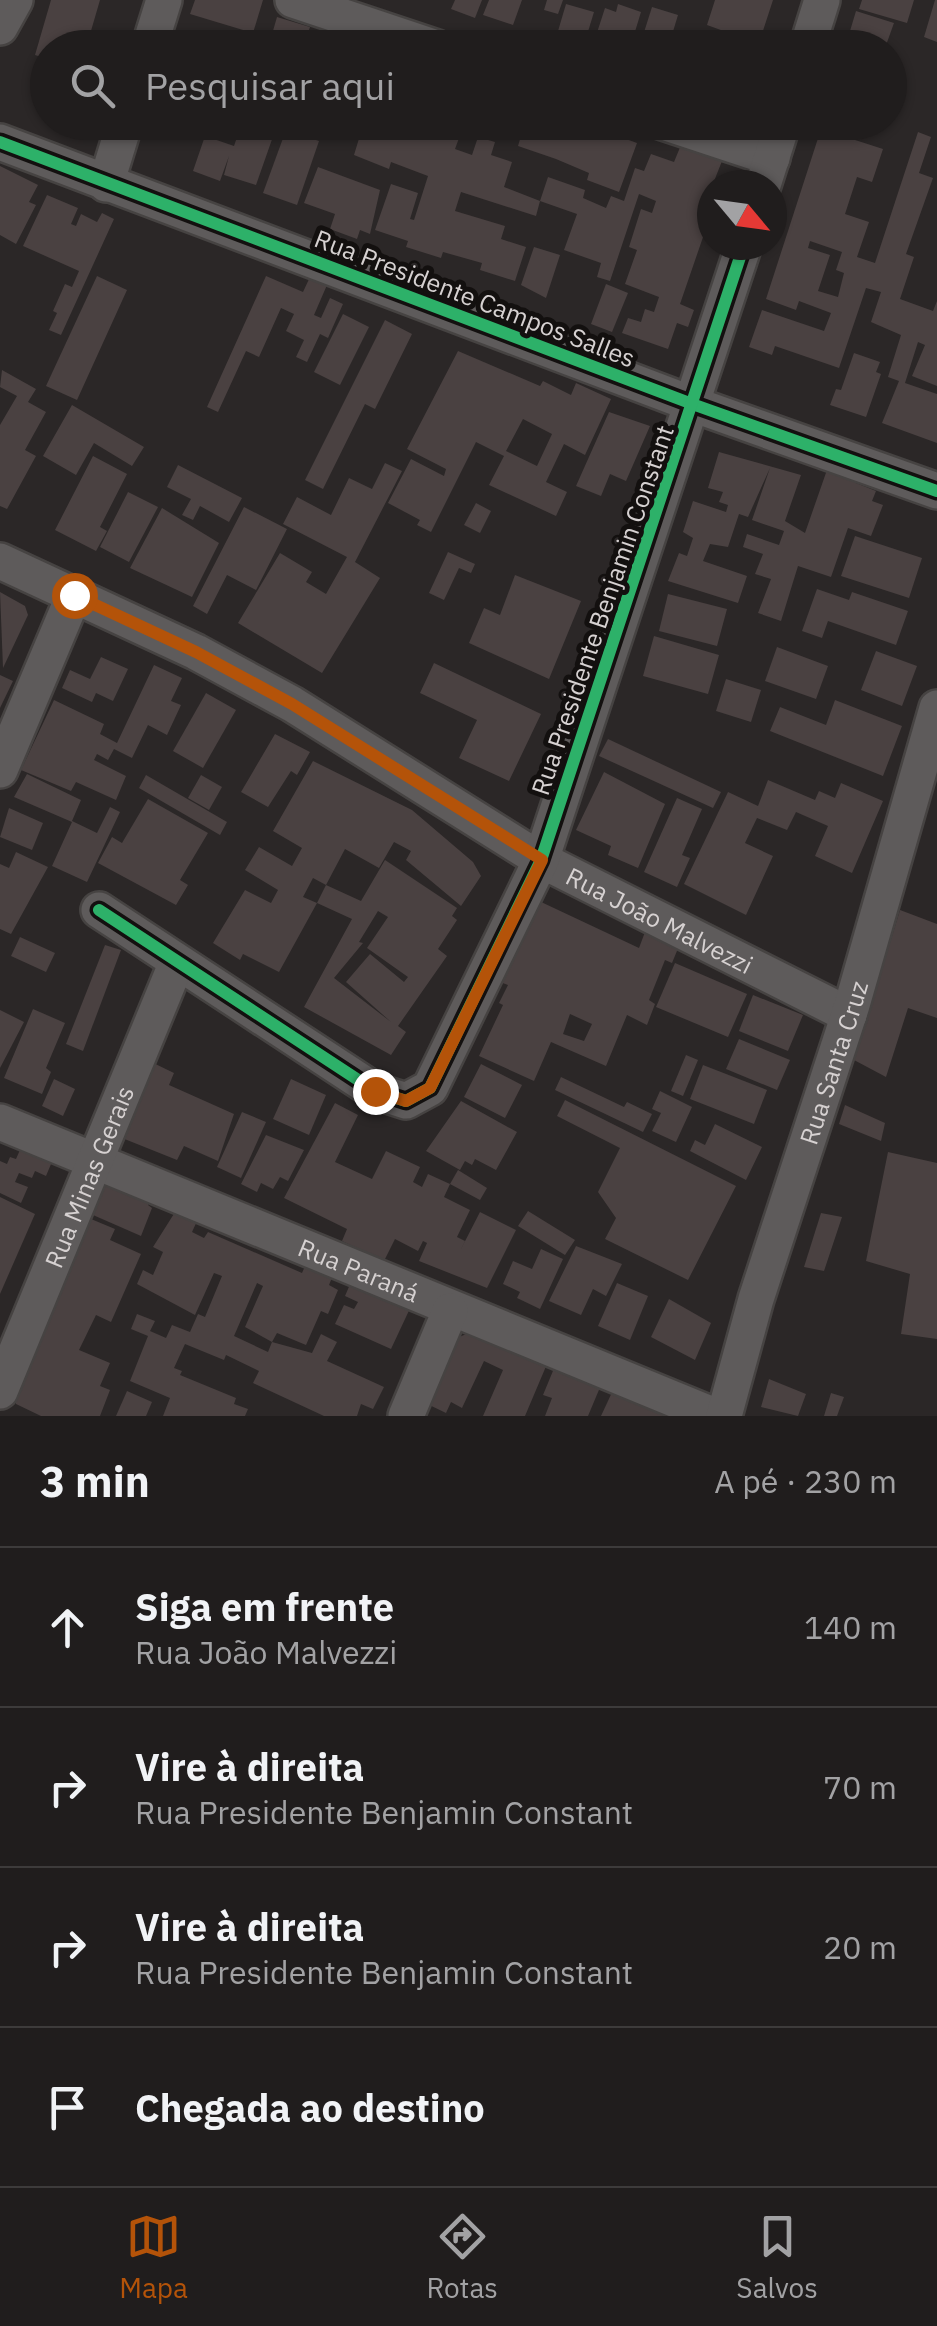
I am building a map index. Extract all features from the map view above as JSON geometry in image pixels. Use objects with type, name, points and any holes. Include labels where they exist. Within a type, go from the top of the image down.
[{"type":"street","points":[[0,27],[14,0]]},
{"type":"street","points":[[155,30],[164,0]]},
{"type":"street","points":[[293,0],[382,30]]},
{"type":"street","points":[[813,30],[822,0]]},
{"type":"street","points":[[106,184],[119,140]]},
{"type":"street","points":[[700,140],[763,170]]},
{"type":"street","points":[[768,170],[777,140]]},
{"type":"street","name":"Rua Presidente Campos Salles","points":[[0,142],[694,405],[937,491]]},
{"type":"street","name":"Rua Presidente Benjamin Constant","points":[[177,962],[375,1091],[406,1101],[430,1088],[542,860],[739,260]]},
{"type":"street","name":"Rua João Malvezzi","points":[[0,560],[196,652],[292,704],[542,860],[849,1015]]},
{"type":"street","points":[[0,770],[74,595]]},
{"type":"street","name":"Rua Santa Cruz","points":[[724,1416],[756,1299],[849,1015],[937,708]]},
{"type":"street","points":[[99,910],[177,962]]},
{"type":"street","name":"Rua Minas Gerais","points":[[0,1391],[91,1162],[177,962]]},
{"type":"street","name":"Rua Paraná","points":[[0,1122],[450,1311],[716,1416]]},
{"type":"street","points":[[406,1416],[450,1311]]},
{"type":"building","points":[[51,0],[100,0],[91,30],[42,30]]},
{"type":"building","points":[[195,0],[263,0],[254,30],[190,14]]},
{"type":"building","points":[[455,0],[482,0],[475,18],[451,9]]},
{"type":"building","points":[[489,0],[522,0],[513,25],[483,15]]},
{"type":"building","points":[[547,0],[563,0],[558,14],[544,10]]},
{"type":"building","points":[[715,0],[773,0],[763,30],[721,30],[707,25]]},
{"type":"building","points":[[862,0],[914,0],[907,23],[859,9]]},
{"type":"building","points":[[937,0],[937,42],[924,37]]},
{"type":"building","points":[[566,4],[594,12],[588,30],[558,30]]},
{"type":"building","points":[[618,4],[641,12],[636,30],[598,30],[605,8],[616,12]]},
{"type":"building","points":[[652,7],[678,15],[673,30],[645,30]]},
{"type":"building","points":[[856,11],[894,23],[891,30],[850,30]]},
{"type":"building","points":[[277,17],[310,27],[309,30],[273,30]]},
{"type":"building","points":[[918,132],[931,137],[919,173],[933,178],[906,254],[914,257],[900,299],[933,311],[937,301],[937,386],[912,376],[925,345],[918,342],[905,383],[937,394],[937,443],[882,423],[899,381],[888,377],[901,335],[871,322],[881,292],[866,288],[839,368],[775,346],[772,355],[749,347],[762,310],[824,331],[831,313],[799,301],[796,310],[766,299],[779,260],[787,260],[787,234],[817,140],[855,140],[883,149],[872,182],[857,177],[845,214],[869,222],[857,257],[875,263]],"holes":[[[810,241],[842,252],[836,270],[844,273],[838,297],[818,291],[830,255],[808,248]]]},
{"type":"building","points":[[204,140],[234,146],[236,140],[272,140],[256,185],[224,175],[229,156],[220,181],[193,171]]},
{"type":"building","points":[[282,140],[319,141],[297,205],[263,193]]},
{"type":"building","points":[[359,140],[458,140],[455,149],[472,155],[477,140],[495,142],[491,155],[512,162],[504,187],[540,201],[536,216],[461,192],[455,211],[505,226],[501,239],[526,247],[515,281],[480,270],[482,263],[443,252],[441,258],[406,247],[408,241],[375,230],[391,184],[418,193],[410,219],[414,220],[428,176],[391,162],[389,169],[354,155]]},
{"type":"building","points":[[520,140],[637,143],[619,192],[587,180],[589,173],[518,146]]},
{"type":"building","points":[[681,145],[722,161],[718,170],[697,170],[697,255],[680,304],[694,310],[688,327],[677,323],[668,349],[622,333],[628,318],[641,322],[645,309],[654,312],[659,297],[625,284],[637,250],[629,247],[641,209],[652,213],[656,201],[639,194],[610,281],[597,277],[601,263],[564,250],[577,214],[540,201],[548,177],[585,190],[583,198],[606,208],[611,196],[624,201],[635,168],[644,171],[651,154],[674,162]]},
{"type":"building","points":[[0,166],[38,185],[29,202],[36,205],[16,244],[0,235]]},
{"type":"building","points":[[318,167],[380,190],[370,234],[360,230],[357,239],[330,229],[335,214],[304,203]]},
{"type":"building","points":[[47,195],[78,208],[71,224],[76,226],[81,214],[97,222],[102,213],[114,219],[61,335],[49,330],[57,313],[53,311],[65,284],[72,287],[79,271],[23,246]]},
{"type":"building","points":[[534,247],[560,255],[546,298],[521,285]]},
{"type":"building","points":[[97,276],[127,290],[77,400],[46,386]]},
{"type":"building","points":[[266,276],[303,292],[310,277],[327,285],[314,315],[321,318],[330,298],[343,304],[328,338],[320,334],[307,362],[296,357],[304,340],[286,331],[294,314],[281,308],[259,357],[246,351],[218,412],[207,407]]},
{"type":"building","points":[[606,284],[628,293],[612,332],[591,324]]},
{"type":"building","points":[[343,314],[369,327],[340,385],[314,372]]},
{"type":"building","points":[[385,320],[412,334],[375,409],[365,404],[323,489],[305,480]]},
{"type":"building","points":[[458,351],[540,386],[543,381],[571,395],[576,383],[611,399],[585,455],[564,444],[546,482],[567,492],[556,516],[489,485],[504,456],[476,442],[431,532],[417,525],[420,520],[388,503],[411,459],[444,476],[446,469],[407,449]],"holes":[[[523,419],[552,434],[537,466],[506,451]]]},
{"type":"building","points":[[854,353],[880,362],[876,372],[881,374],[866,417],[830,405],[836,389],[841,390]]},
{"type":"building","points":[[2,370],[36,389],[28,402],[46,412],[25,450],[36,456],[7,509],[0,506],[0,425],[17,396],[0,387]]},
{"type":"building","points":[[72,405],[144,447],[132,466],[94,443],[76,475],[43,456]]},
{"type":"building","points":[[609,412],[650,426],[626,481],[610,474],[601,496],[576,486]]},
{"type":"building","points":[[719,452],[801,475],[785,521],[805,533],[828,467],[858,478],[856,483],[876,491],[872,501],[883,505],[871,536],[848,528],[831,577],[798,566],[781,621],[758,613],[771,579],[755,574],[763,554],[743,547],[747,534],[779,545],[784,531],[752,520],[770,468],[748,517],[739,514],[728,547],[710,544],[703,561],[747,576],[738,603],[668,581],[679,553],[687,556],[693,538],[683,532],[693,501],[726,512],[728,505],[719,502],[723,492],[708,488]]},
{"type":"building","points":[[93,456],[127,474],[100,527],[107,531],[96,551],[55,530]]},
{"type":"building","points":[[385,463],[402,471],[355,562],[380,578],[322,673],[238,623],[280,553],[312,572],[306,582],[326,594],[347,557],[283,524],[297,497],[331,515],[349,478],[372,489]]},
{"type":"building","points":[[178,465],[242,498],[229,522],[200,506],[193,520],[182,515],[191,499],[167,487]]},
{"type":"building","points":[[128,492],[158,507],[129,562],[100,547]]},
{"type":"building","points":[[476,503],[491,511],[480,533],[464,525]]},
{"type":"building","points":[[244,507],[287,529],[256,590],[227,575],[207,614],[193,606]]},
{"type":"building","points":[[162,508],[219,543],[192,597],[130,568]]},
{"type":"building","points":[[855,536],[922,558],[909,598],[841,576]]},
{"type":"building","points":[[448,552],[475,564],[471,573],[459,568],[444,600],[429,593]]},
{"type":"building","points":[[515,575],[581,601],[549,679],[469,643],[484,608],[500,615]]},
{"type":"building","points":[[817,589],[849,600],[852,592],[908,611],[896,645],[828,621],[822,638],[802,631]]},
{"type":"building","points":[[0,592],[25,606],[28,615],[3,668]]},
{"type":"building","points":[[668,594],[727,609],[717,646],[659,631]]},
{"type":"building","points":[[654,636],[719,655],[708,694],[643,676]]},
{"type":"building","points":[[777,647],[828,666],[816,699],[765,681]]},
{"type":"building","points":[[876,651],[917,666],[902,706],[861,690]]},
{"type":"building","points":[[101,657],[128,669],[113,701],[96,693],[92,702],[62,688],[70,670],[90,679]]},
{"type":"building","points":[[434,663],[541,714],[509,781],[459,758],[477,720],[420,693]]},
{"type":"building","points":[[154,665],[182,678],[171,701],[181,705],[167,735],[148,725],[132,758],[114,749],[108,760],[97,754],[94,760],[126,776],[116,800],[76,782],[71,791],[21,770],[54,700],[104,724],[100,734],[117,743]]},
{"type":"building","points":[[0,675],[13,681],[0,708]]},
{"type":"building","points":[[726,679],[761,690],[751,722],[716,711]]},
{"type":"building","points":[[206,693],[236,710],[203,768],[173,751]]},
{"type":"building","points":[[835,700],[902,726],[883,776],[770,731],[780,707],[826,725]]},
{"type":"building","points":[[275,734],[310,752],[297,775],[291,771],[268,807],[241,792]]},
{"type":"building","points":[[608,739],[721,792],[713,808],[599,756]]},
{"type":"building","points":[[313,761],[412,810],[473,862],[481,876],[461,906],[406,860],[411,851],[394,842],[379,868],[345,849],[326,885],[313,878],[303,897],[317,903],[279,972],[243,954],[240,960],[213,943],[245,890],[271,903],[278,890],[245,870],[259,847],[292,866],[302,848],[273,831]]},
{"type":"building","points":[[604,772],[665,804],[638,868],[608,855],[611,846],[576,830]]},
{"type":"building","points":[[27,774],[81,800],[72,821],[97,833],[110,807],[120,812],[87,882],[52,866],[72,822],[14,797]]},
{"type":"building","points":[[146,775],[227,822],[220,835],[139,788]]},
{"type":"building","points":[[201,775],[222,787],[209,810],[188,798]]},
{"type":"building","points":[[768,780],[815,800],[819,791],[835,798],[841,783],[883,801],[852,873],[815,856],[828,826],[796,812],[787,830],[757,818],[745,843],[773,856],[746,915],[684,884],[728,792],[758,806]]},
{"type":"building","points":[[677,798],[702,809],[682,855],[690,858],[677,887],[644,872]]},
{"type":"building","points":[[148,799],[208,833],[180,880],[188,885],[176,905],[98,863],[112,837],[122,843]]},
{"type":"building","points":[[9,808],[43,823],[32,850],[0,837]]},
{"type":"building","points":[[16,852],[48,867],[11,934],[0,929],[0,864],[9,868]]},
{"type":"building","points":[[385,860],[457,908],[452,916],[457,920],[438,949],[447,956],[398,1026],[406,1032],[391,1055],[304,1007],[352,919],[317,903],[326,885],[361,901]],"holes":[[[378,911],[388,917],[367,948],[408,977],[404,982],[370,954],[346,982],[391,1022],[334,978],[363,943],[359,942]]]},
{"type":"building","points":[[539,901],[639,948],[645,932],[679,946],[672,963],[665,960],[649,1000],[655,1004],[647,1025],[627,1015],[606,1066],[551,1042],[534,1081],[479,1056],[503,1005],[499,1003],[508,985],[500,982]],"holes":[[[570,1014],[592,1024],[584,1041],[563,1034]]]},
{"type":"building","points":[[900,910],[937,924],[937,1018],[908,1008],[886,1077],[854,1060]]},
{"type":"building","points":[[20,937],[55,953],[46,972],[11,956]]},
{"type":"building","points":[[105,945],[121,950],[83,1051],[66,1044]]},
{"type":"building","points":[[675,963],[747,994],[728,1037],[656,1007]]},
{"type":"building","points":[[753,995],[803,1015],[788,1051],[739,1031]]},
{"type":"building","points":[[33,1009],[65,1023],[46,1068],[51,1072],[42,1094],[4,1078]]},
{"type":"building","points":[[0,1010],[24,1022],[0,1068]]},
{"type":"building","points":[[739,1039],[790,1060],[777,1090],[726,1069]]},
{"type":"building","points":[[686,1055],[698,1060],[683,1096],[671,1091]]},
{"type":"building","points":[[143,1058],[174,1073],[169,1085],[234,1114],[218,1161],[184,1146],[177,1160],[107,1132]]},
{"type":"building","points":[[481,1064],[522,1085],[505,1118],[464,1097]]},
{"type":"building","points":[[703,1065],[767,1090],[754,1124],[690,1099]]},
{"type":"building","points":[[561,1077],[624,1107],[627,1102],[652,1114],[643,1132],[555,1090]]},
{"type":"building","points":[[54,1079],[75,1089],[63,1116],[42,1106]]},
{"type":"building","points":[[291,1079],[326,1095],[309,1135],[273,1119]]},
{"type":"building","points":[[660,1091],[692,1107],[676,1142],[652,1131],[661,1113],[652,1109]]},
{"type":"building","points":[[565,1100],[736,1186],[688,1280],[605,1239],[616,1218],[598,1192],[620,1148],[557,1116]]},
{"type":"building","points":[[461,1101],[517,1132],[496,1170],[475,1159],[472,1165],[465,1161],[460,1170],[426,1151]]},
{"type":"building","points":[[335,1103],[358,1115],[335,1162],[372,1179],[386,1151],[420,1167],[413,1182],[422,1187],[428,1174],[450,1184],[444,1197],[470,1210],[457,1237],[465,1241],[460,1251],[480,1212],[516,1230],[487,1288],[419,1261],[427,1243],[423,1241],[418,1251],[395,1239],[384,1261],[342,1241],[347,1229],[284,1198]]},
{"type":"building","points":[[845,1105],[885,1123],[881,1141],[839,1124]]},
{"type":"building","points":[[242,1112],[266,1122],[241,1178],[217,1167]]},
{"type":"building","points":[[715,1124],[762,1147],[746,1180],[690,1151],[695,1140],[705,1145]]},
{"type":"building","points":[[266,1135],[304,1150],[288,1181],[280,1177],[273,1189],[261,1183],[257,1192],[241,1184]]},
{"type":"building","points":[[23,1143],[54,1157],[46,1176],[35,1171],[32,1178],[19,1173],[15,1182],[28,1187],[21,1203],[0,1193],[0,1161],[7,1164],[10,1157],[16,1159]]},
{"type":"building","points":[[888,1152],[937,1163],[937,1339],[901,1334],[910,1274],[866,1261]]},
{"type":"building","points":[[458,1170],[487,1188],[480,1200],[450,1184]]},
{"type":"building","points":[[113,1183],[150,1198],[148,1205],[152,1208],[141,1236],[93,1215],[106,1185]]},
{"type":"building","points":[[0,1197],[35,1214],[0,1294]]},
{"type":"building","points":[[177,1209],[198,1219],[192,1232],[204,1238],[208,1232],[302,1273],[306,1264],[333,1275],[329,1285],[338,1290],[328,1314],[321,1311],[306,1345],[277,1333],[272,1342],[312,1353],[321,1334],[337,1342],[327,1361],[384,1387],[373,1409],[361,1404],[357,1416],[324,1416],[253,1383],[259,1371],[226,1355],[224,1360],[185,1344],[174,1368],[182,1371],[180,1375],[236,1398],[234,1404],[248,1409],[245,1416],[163,1416],[170,1398],[130,1381],[148,1336],[131,1329],[137,1314],[155,1321],[150,1331],[166,1338],[172,1325],[190,1332],[198,1314],[205,1317],[222,1276],[214,1273],[195,1315],[137,1284],[143,1270],[153,1275],[163,1252],[153,1247]],"holes":[[[257,1283],[263,1286],[245,1327],[272,1342],[268,1352],[234,1336]]]},
{"type":"building","points":[[528,1211],[575,1240],[565,1255],[518,1226]]},
{"type":"building","points":[[821,1213],[842,1217],[824,1271],[804,1267]]},
{"type":"building","points":[[91,1219],[115,1229],[110,1240],[141,1254],[111,1322],[96,1315],[79,1350],[110,1363],[100,1386],[110,1390],[100,1416],[41,1416],[16,1404],[16,1378],[59,1298],[46,1292],[64,1254],[74,1259]]},
{"type":"building","points":[[576,1246],[622,1264],[606,1296],[593,1289],[581,1315],[549,1301]]},
{"type":"building","points":[[541,1249],[563,1259],[540,1309],[517,1298],[520,1292],[503,1284],[513,1261],[532,1269]]},
{"type":"building","points":[[354,1275],[413,1302],[391,1349],[335,1324],[344,1305],[354,1309],[358,1302],[345,1296]]},
{"type":"building","points":[[617,1283],[648,1296],[630,1340],[598,1326]]},
{"type":"building","points":[[669,1299],[711,1323],[695,1360],[651,1337]]},
{"type":"building","points":[[474,1331],[547,1364],[525,1416],[483,1416],[503,1370],[484,1361],[462,1408],[451,1402],[446,1413],[421,1401],[449,1341]]},
{"type":"building","points":[[555,1366],[601,1385],[588,1416],[545,1416],[552,1398],[543,1395]]},
{"type":"building","points":[[769,1379],[806,1394],[798,1416],[761,1407]]},
{"type":"building","points":[[614,1388],[673,1416],[601,1416]]},
{"type":"building","points":[[127,1391],[152,1402],[146,1416],[116,1416]]},
{"type":"building","points":[[831,1393],[844,1397],[837,1416],[824,1416]]},
{"type":"cycle path","points":[[0,142],[695,405],[937,491]]},
{"type":"cycle path","points":[[99,910],[375,1091],[406,1101],[430,1088],[541,860],[739,260]]},
{"type":"route","points":[[74,595],[196,652],[292,704],[542,860],[430,1088],[406,1101],[393,1100],[375,1091]]}]
